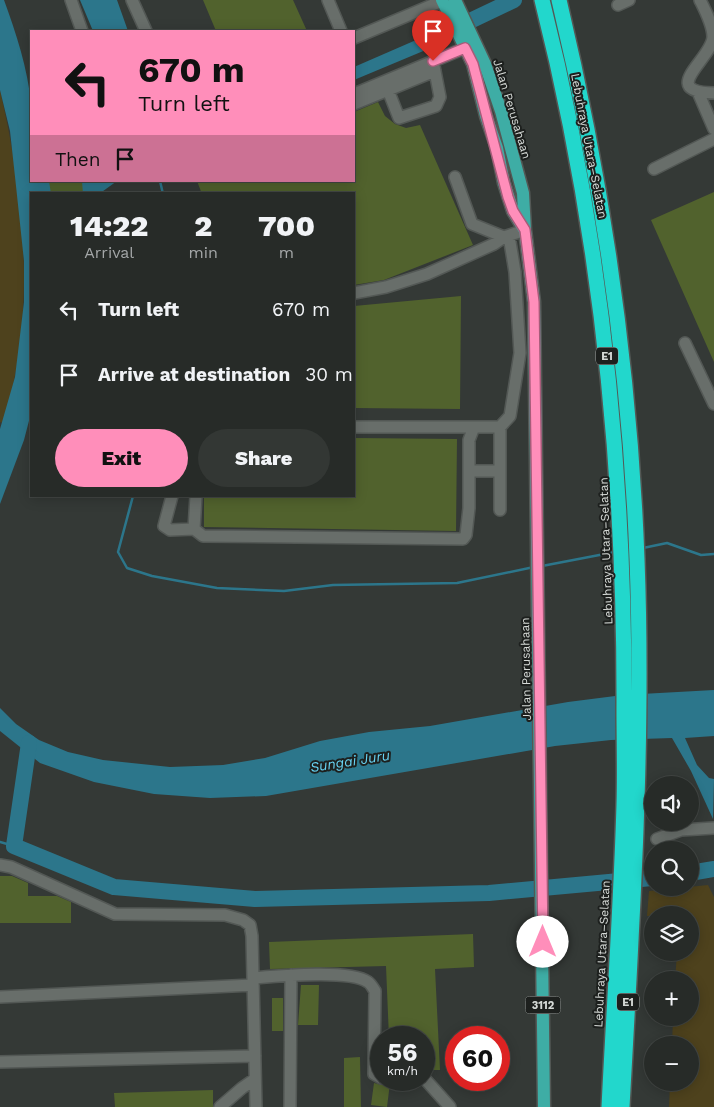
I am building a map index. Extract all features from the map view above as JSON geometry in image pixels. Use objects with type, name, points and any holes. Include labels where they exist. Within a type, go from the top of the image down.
[{"type":"highway","name":"Lebuhraya Utara–Selatan","points":[[559,0],[580,89],[612,264],[621,342],[630,558],[631,762],[626,898],[609,1107]]},
{"type":"highway","name":"Lebuhraya Utara–Selatan","points":[[543,3],[582,176],[600,294],[629,538]]},
{"type":"highway","name":"Lebuhraya Utara–Selatan","points":[[622,1107],[626,898]]},
{"type":"main road","name":"Jalan Perusahaan","points":[[446,2],[474,36],[501,111],[523,193],[525,230],[534,302],[543,903],[544,1107]]},
{"type":"main road","name":"Jalan Perusahaan","points":[[446,2],[473,64],[486,116],[497,148],[507,192],[513,211],[525,230]]},
{"type":"street","points":[[71,0],[82,30]]},
{"type":"street","points":[[132,0],[146,30]]},
{"type":"street","points":[[328,0],[341,30]]},
{"type":"street","points":[[618,5],[629,0]]},
{"type":"street","points":[[355,38],[446,2]]},
{"type":"street","points":[[706,3],[713,38],[709,48],[690,73],[688,81],[691,88],[698,92],[714,93]]},
{"type":"street","points":[[355,104],[388,90],[434,66],[463,42]]},
{"type":"street","points":[[388,90],[399,118],[436,106],[440,97],[434,66]]},
{"type":"street","points":[[355,94],[434,66]]},
{"type":"street","points":[[698,92],[714,129]]},
{"type":"street","points":[[654,169],[714,139]]},
{"type":"street","points":[[455,177],[472,224],[506,236]]},
{"type":"street","points":[[355,293],[386,287],[426,274],[494,244],[506,236],[525,230]]},
{"type":"street","points":[[500,510],[500,427],[510,416],[520,353],[515,272],[506,236]]},
{"type":"street","points":[[685,343],[714,404]]},
{"type":"street","points":[[355,427],[500,427]]},
{"type":"street","points":[[172,497],[164,526],[170,530],[194,529],[202,536],[456,540],[466,536],[469,471],[468,440],[474,427]]},
{"type":"street","points":[[469,471],[500,471]]},
{"type":"street","points":[[194,529],[196,497]]},
{"type":"street","points":[[657,838],[682,830],[714,828]]},
{"type":"street","points":[[0,865],[11,867],[115,914],[225,915],[244,920],[250,925],[252,936],[256,1107]]},
{"type":"street","points":[[290,1107],[291,976]]},
{"type":"street","points":[[0,997],[253,981],[291,976],[356,977],[369,982],[374,991],[374,1026]]},
{"type":"street","points":[[0,1062],[255,1056]]},
{"type":"street","points":[[220,1107],[256,1079]]},
{"type":"street","points":[[435,1090],[450,1107]]},
{"type":"shaded area","points":[[0,90],[16,173],[24,257],[24,299],[20,341],[14,382],[3,423],[0,422]]},
{"type":"shaded area","points":[[708,885],[714,897],[714,1107],[669,1107],[670,1091],[699,1091],[699,1036],[672,1036],[673,1026],[699,1026],[699,971],[676,971],[676,961],[699,961],[699,906],[648,906],[649,896],[699,896],[699,886]]},
{"type":"water","points":[[0,0],[4,0],[21,51],[30,98],[30,182],[116,182],[102,192],[30,192],[30,417],[24,440],[0,504],[0,429],[15,377],[24,302],[24,261],[10,131],[0,90]]},
{"type":"water","points":[[80,0],[117,0],[128,30],[93,30]]},
{"type":"water","points":[[446,27],[452,39],[355,80],[355,67]]},
{"type":"water","name":"Sungai Juru","points":[[714,690],[714,736],[685,738],[697,765],[709,778],[714,779],[713,819],[699,788],[699,776],[693,776],[672,738],[611,740],[555,746],[266,796],[210,798],[154,794],[94,782],[40,763],[0,731],[0,708],[16,724],[39,740],[68,752],[103,760],[170,767],[223,765],[265,758],[320,741],[369,732],[430,726],[568,702],[623,695]]},
{"type":"building","points":[[203,0],[293,0],[307,30],[216,30]]},
{"type":"building","points":[[378,102],[385,116],[395,124],[406,128],[420,125],[473,245],[384,280],[355,285],[355,192],[201,192],[197,182],[355,182],[355,112]]},
{"type":"building","points":[[49,182],[82,182],[83,192],[51,192]]},
{"type":"building","points":[[714,192],[714,362],[651,220]]},
{"type":"building","points":[[461,296],[460,409],[355,408],[355,306]]},
{"type":"building","points":[[355,438],[457,439],[456,531],[204,527],[204,497],[355,497]]},
{"type":"building","points":[[0,876],[12,876],[28,883],[28,896],[57,896],[71,902],[71,923],[0,923]]},
{"type":"building","points":[[473,934],[474,967],[435,969],[440,1070],[435,1070],[435,1026],[388,1026],[386,966],[270,969],[269,942]]},
{"type":"building","points":[[301,985],[319,985],[318,1025],[298,1025]]},
{"type":"building","points":[[272,998],[283,998],[283,1031],[272,1031]]},
{"type":"building","points":[[360,1057],[361,1107],[344,1107],[344,1058]]},
{"type":"building","points":[[213,1090],[213,1107],[115,1107],[114,1093]]},
{"type":"building","points":[[373,1091],[389,1091],[387,1107],[371,1105]]},
{"type":"waterway","points":[[428,41],[514,0]]},
{"type":"waterway","points":[[160,182],[163,192]]},
{"type":"waterway","points":[[133,497],[118,552],[127,568],[152,576],[217,588],[284,591],[333,585],[457,583],[534,567]]},
{"type":"waterway","points":[[643,548],[667,543],[701,555],[714,554]]},
{"type":"waterway","points":[[542,566],[615,552]]},
{"type":"waterway","points":[[29,743],[14,846],[114,887],[255,899],[489,893],[644,879]]},
{"type":"waterway","points":[[0,842],[14,846]]},
{"type":"waterway","points":[[699,872],[714,869]]},
{"type":"route","points":[[433,61],[465,48],[473,64],[486,116],[497,148],[501,174],[513,211],[525,230],[534,302],[543,942]]}]
